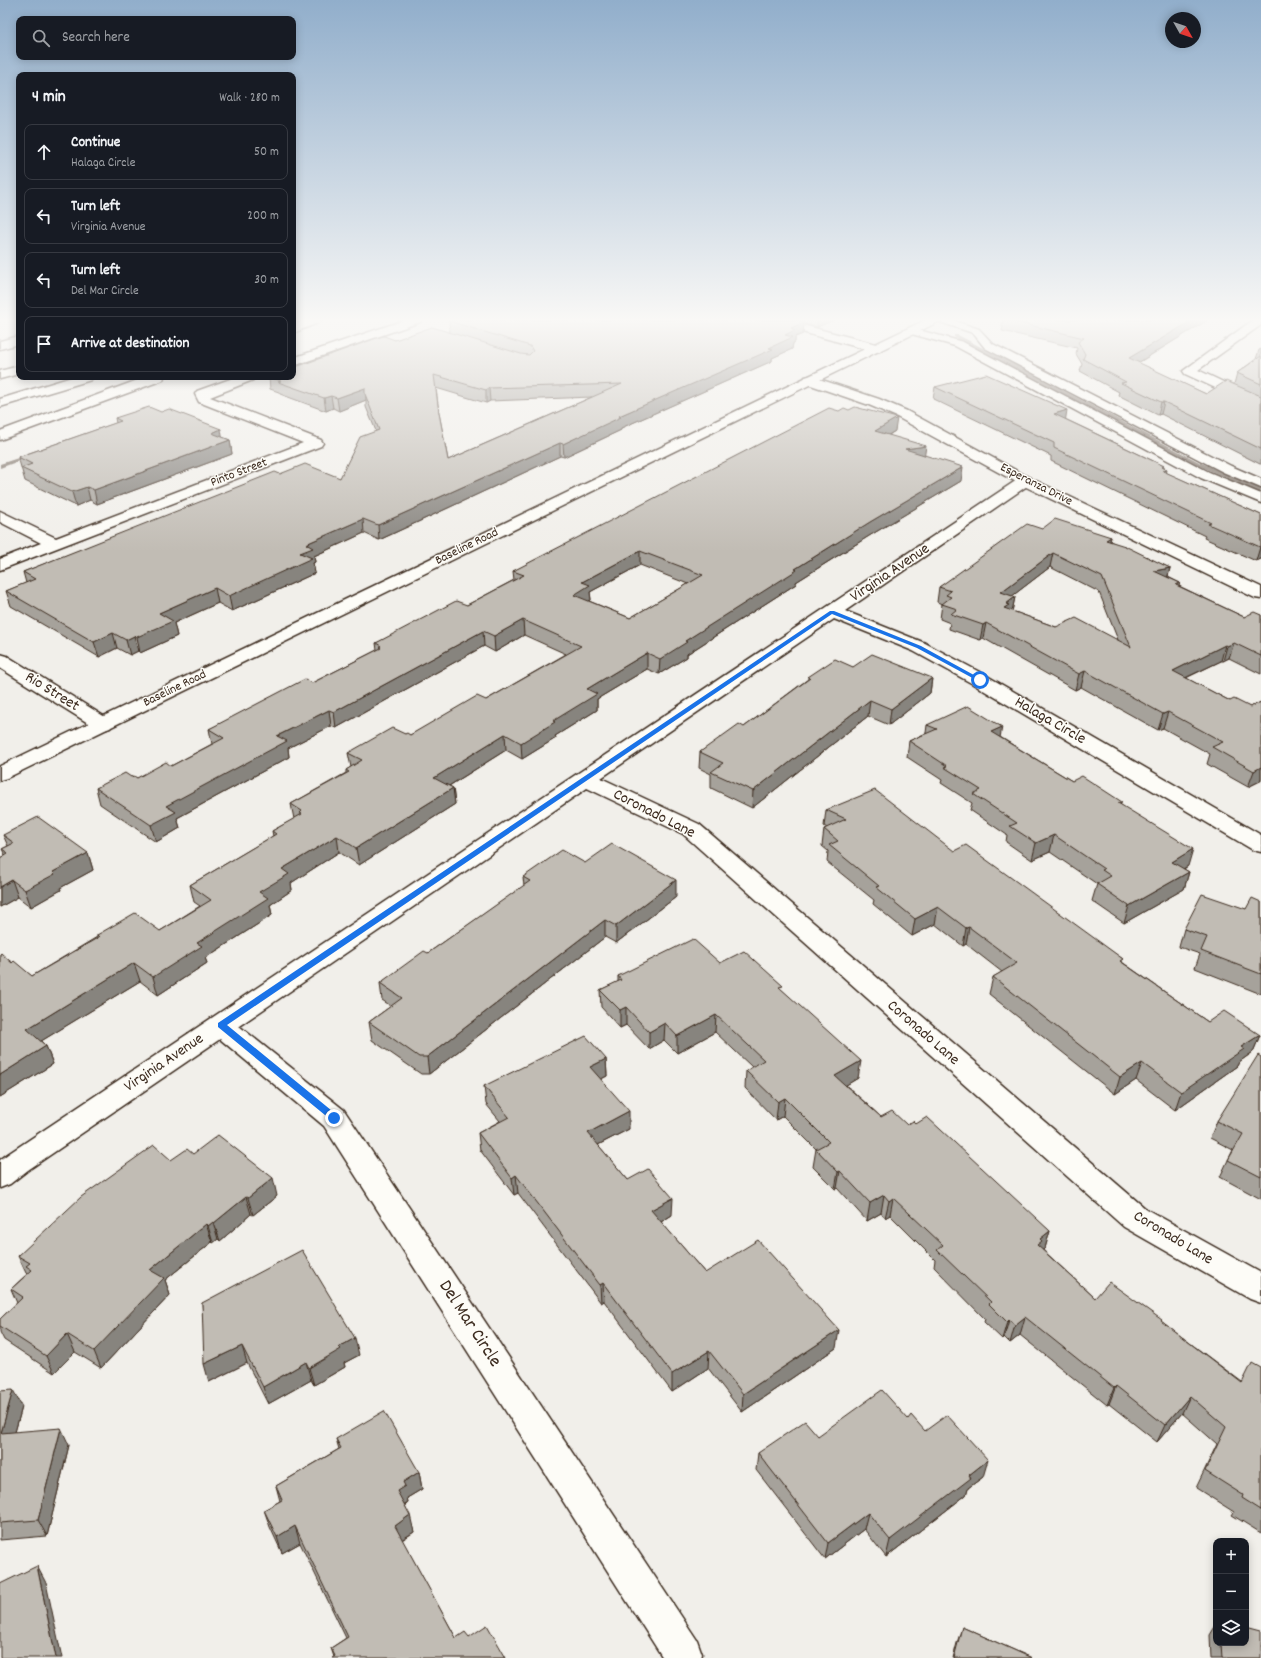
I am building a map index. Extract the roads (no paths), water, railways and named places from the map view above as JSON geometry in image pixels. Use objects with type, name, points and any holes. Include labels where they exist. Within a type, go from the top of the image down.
[{"type":"main road","points":[[0,403],[19,397]]},
{"type":"main road","points":[[0,436],[103,397]]},
{"type":"main road","name":"Pinto Street","points":[[0,565],[316,443],[204,399],[203,397]]},
{"type":"main road","name":"Baseline Road","points":[[0,774],[774,397]]},
{"type":"main road","name":"Esperanza Drive","points":[[861,397],[902,414],[1025,481],[1261,594]]},
{"type":"main road","points":[[1245,397],[1261,405]]},
{"type":"main road","name":"Virginia Avenue","points":[[0,1176],[18,1162],[1025,481]]},
{"type":"main road","points":[[0,516],[55,544]]},
{"type":"main road","name":"Halaga Circle","points":[[832,612],[933,654],[987,684],[1261,845]]},
{"type":"main road","name":"Rio Street","points":[[0,660],[103,724]]},
{"type":"main road","name":"Coronado Lane","points":[[584,779],[691,829],[1135,1218],[1261,1289]]},
{"type":"main road","name":"Del Mar Circle","points":[[221,1025],[334,1118],[683,1654]]},
{"type":"lane","points":[[1059,397],[1205,475],[1261,499]]},
{"type":"lane","points":[[1088,397],[1227,469],[1261,484]]},
{"type":"waterway","points":[[1072,397],[1195,462],[1261,491]]},
{"type":"waterway","points":[[0,466],[29,456]]}]
